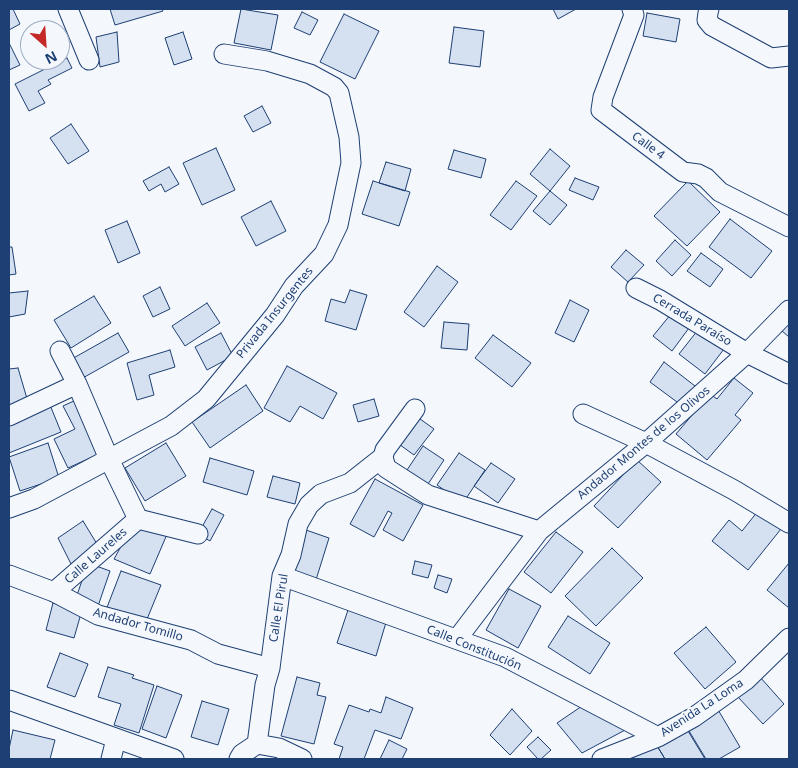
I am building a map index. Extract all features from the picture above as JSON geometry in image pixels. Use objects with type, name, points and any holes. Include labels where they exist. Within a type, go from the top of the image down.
[{"type":"street","points":[[68,9],[89,60]]},
{"type":"street","name":"Calle 4","points":[[632,9],[634,15],[603,97],[601,110],[683,172],[698,174],[706,178],[720,192],[789,228]]},
{"type":"street","points":[[708,15],[712,26],[771,58],[789,56]]},
{"type":"street","name":"Privada Insurgentes","points":[[9,508],[34,499],[171,426],[206,399],[275,315],[294,286],[324,254],[338,225],[351,163],[349,137],[339,93],[310,74],[267,61],[224,54]]},
{"type":"street","name":"Cerrada Paraíso","points":[[636,288],[660,300],[747,353],[789,374]]},
{"type":"street","name":"Andador Montes de los Olivos","points":[[457,639],[539,531],[646,443],[747,353],[789,310]]},
{"type":"street","points":[[60,351],[77,384],[109,459],[138,519],[198,534]]},
{"type":"street","points":[[9,416],[77,384]]},
{"type":"street","points":[[415,409],[385,450],[383,457],[386,468],[428,495],[539,531]]},
{"type":"street","points":[[583,414],[646,443],[734,490],[789,523]]},
{"type":"street","name":"Calle El Pirul","points":[[257,744],[265,685],[270,668],[282,576],[291,555],[298,524],[309,505],[321,494],[350,483],[383,457]]},
{"type":"street","name":"Calle Laureles","points":[[54,592],[138,519]]},
{"type":"street","name":"Andador Tomillo","points":[[9,575],[54,592],[98,615],[191,640],[218,654],[270,668]]},
{"type":"street","name":"Calle Constitución","points":[[282,576],[505,657],[658,737]]},
{"type":"street","name":"Avenida La Loma","points":[[602,759],[658,737],[694,717],[746,680],[789,638]]},
{"type":"street","points":[[9,703],[174,759]]},
{"type":"street","points":[[111,759],[116,739]]},
{"type":"street","points":[[239,759],[242,754],[257,744],[279,748],[302,759]]},
{"type":"building","points":[[9,9],[13,9],[20,24],[9,30]]},
{"type":"building","points":[[110,9],[162,9],[163,11],[115,25]]},
{"type":"building","points":[[241,9],[278,15],[271,50],[234,43]]},
{"type":"building","points":[[553,9],[576,9],[558,19]]},
{"type":"building","points":[[302,12],[318,20],[310,35],[294,28]]},
{"type":"building","points":[[647,13],[680,19],[676,42],[643,36]]},
{"type":"building","points":[[344,14],[379,31],[355,79],[320,62]]},
{"type":"building","points":[[454,27],[484,31],[480,67],[449,63]]},
{"type":"building","points":[[117,32],[119,62],[100,67],[96,37]]},
{"type":"building","points":[[183,32],[192,59],[174,65],[165,38]]},
{"type":"building","points":[[9,43],[20,65],[9,70]]},
{"type":"building","points":[[43,70],[68,70],[48,80],[51,84],[38,91],[45,103],[29,111],[15,84]]},
{"type":"building","points":[[262,106],[271,123],[253,132],[244,116]]},
{"type":"building","points":[[71,124],[89,151],[68,164],[50,138]]},
{"type":"building","points":[[216,148],[235,190],[202,205],[183,163]]},
{"type":"building","points":[[550,149],[570,166],[550,191],[530,174]]},
{"type":"building","points":[[454,150],[486,159],[481,178],[448,169]]},
{"type":"building","points":[[386,162],[411,169],[405,191],[379,183]]},
{"type":"building","points":[[169,167],[179,184],[165,192],[161,184],[149,191],[143,181]]},
{"type":"building","points":[[575,178],[599,187],[593,200],[569,190]]},
{"type":"building","points":[[373,181],[410,192],[399,226],[362,214]]},
{"type":"building","points":[[516,181],[537,196],[511,230],[490,215]]},
{"type":"building","points":[[688,181],[720,212],[687,246],[654,216]]},
{"type":"building","points":[[550,191],[567,205],[550,225],[533,211]]},
{"type":"building","points":[[271,201],[286,231],[256,246],[241,217]]},
{"type":"building","points":[[730,219],[772,251],[751,278],[709,247]]},
{"type":"building","points":[[127,221],[140,253],[118,263],[105,230]]},
{"type":"building","points":[[675,240],[691,255],[672,276],[656,261]]},
{"type":"building","points":[[9,247],[12,247],[16,274],[9,275]]},
{"type":"building","points":[[626,250],[644,265],[628,282],[611,267]]},
{"type":"building","points":[[701,253],[723,269],[710,287],[687,271]]},
{"type":"building","points":[[437,266],[458,282],[424,327],[404,312]]},
{"type":"building","points":[[160,287],[170,309],[153,317],[143,296]]},
{"type":"building","points":[[350,290],[367,295],[356,330],[325,321],[331,299],[345,303]]},
{"type":"building","points":[[28,291],[25,314],[9,317],[9,293]]},
{"type":"building","points":[[94,296],[111,323],[71,348],[54,320]]},
{"type":"building","points":[[570,300],[589,310],[574,342],[555,333]]},
{"type":"building","points":[[207,303],[220,323],[185,346],[172,326]]},
{"type":"building","points":[[671,314],[689,328],[672,351],[653,336]]},
{"type":"building","points":[[789,321],[789,337],[782,331]]},
{"type":"building","points":[[444,322],[469,324],[467,350],[441,348]]},
{"type":"building","points":[[698,330],[724,349],[705,374],[679,354]]},
{"type":"building","points":[[118,333],[129,352],[81,379],[70,360]]},
{"type":"building","points":[[221,333],[233,356],[207,370],[195,347]]},
{"type":"building","points":[[493,335],[531,363],[512,387],[475,358]]},
{"type":"building","points":[[170,350],[175,367],[149,375],[154,395],[137,400],[127,363]]},
{"type":"building","points":[[664,362],[695,386],[681,405],[650,382]]},
{"type":"building","points":[[287,366],[337,393],[323,419],[300,406],[290,422],[264,408]]},
{"type":"building","points":[[18,368],[28,402],[9,410],[9,369]]},
{"type":"building","points":[[734,378],[753,393],[735,415],[741,420],[707,460],[676,434],[710,394],[717,399]]},
{"type":"building","points":[[246,385],[263,411],[210,448],[192,422]]},
{"type":"building","points":[[374,399],[379,416],[358,422],[353,405]]},
{"type":"building","points":[[76,400],[101,453],[68,468],[54,439],[75,429],[63,406]]},
{"type":"building","points":[[50,405],[61,432],[9,453],[9,421]]},
{"type":"building","points":[[416,416],[434,429],[414,455],[396,442]]},
{"type":"building","points":[[48,443],[59,478],[20,491],[9,457]]},
{"type":"building","points":[[166,443],[186,476],[145,501],[125,468]]},
{"type":"building","points":[[423,446],[444,460],[426,487],[405,473]]},
{"type":"building","points":[[459,453],[485,470],[463,503],[437,485]]},
{"type":"building","points":[[210,458],[254,471],[247,495],[203,482]]},
{"type":"building","points":[[637,460],[661,482],[618,528],[594,506]]},
{"type":"building","points":[[491,463],[515,479],[498,503],[474,486]]},
{"type":"building","points":[[273,476],[300,483],[295,504],[267,497]]},
{"type":"building","points":[[375,479],[423,505],[403,541],[383,530],[392,513],[388,511],[374,537],[350,524]]},
{"type":"building","points":[[212,509],[224,515],[210,541],[198,534]]},
{"type":"building","points":[[758,511],[781,529],[748,570],[712,541],[729,520],[742,531]]},
{"type":"building","points":[[83,521],[97,544],[71,564],[58,538]]},
{"type":"building","points":[[142,524],[168,532],[150,574],[114,559],[129,532],[134,535]]},
{"type":"building","points":[[303,529],[329,538],[315,583],[288,574]]},
{"type":"building","points":[[556,532],[583,552],[551,593],[524,572]]},
{"type":"building","points":[[612,548],[643,578],[596,626],[565,596]]},
{"type":"building","points":[[415,561],[432,565],[428,578],[412,574]]},
{"type":"building","points":[[88,563],[110,571],[97,609],[75,601]]},
{"type":"building","points":[[789,563],[789,608],[767,590]]},
{"type":"building","points":[[121,571],[161,585],[145,624],[106,610]]},
{"type":"building","points":[[438,575],[452,579],[447,593],[434,588]]},
{"type":"building","points":[[509,589],[541,606],[518,648],[486,630]]},
{"type":"building","points":[[53,603],[82,610],[74,638],[46,630]]},
{"type":"building","points":[[349,607],[387,619],[376,656],[337,643]]},
{"type":"building","points":[[568,616],[610,643],[590,674],[548,647]]},
{"type":"building","points":[[706,627],[736,662],[705,689],[674,653]]},
{"type":"building","points":[[60,653],[88,664],[75,697],[47,687]]},
{"type":"building","points":[[108,667],[134,675],[132,678],[154,685],[139,733],[114,725],[121,704],[98,697]]},
{"type":"building","points":[[297,677],[320,683],[317,695],[326,697],[314,744],[281,736]]},
{"type":"building","points":[[760,677],[784,704],[763,724],[738,697]]},
{"type":"building","points":[[157,686],[182,695],[166,738],[142,729]]},
{"type":"building","points":[[386,697],[413,708],[401,739],[375,730],[364,759],[339,759],[343,747],[334,744],[349,705],[369,712],[370,709],[381,713]]},
{"type":"building","points":[[202,701],[229,709],[218,745],[191,737]]},
{"type":"building","points":[[585,704],[627,729],[582,753],[557,723]]},
{"type":"building","points":[[717,708],[740,747],[719,759],[706,759],[686,726]]},
{"type":"building","points":[[512,709],[532,731],[510,755],[490,735]]},
{"type":"building","points":[[685,726],[705,759],[665,759],[656,744]]},
{"type":"building","points":[[13,730],[55,740],[50,759],[9,759]]},
{"type":"building","points":[[538,737],[551,750],[541,759],[538,759],[527,747]]},
{"type":"building","points":[[389,740],[407,749],[402,759],[380,759]]},
{"type":"building","points":[[656,744],[665,759],[630,759]]}]
